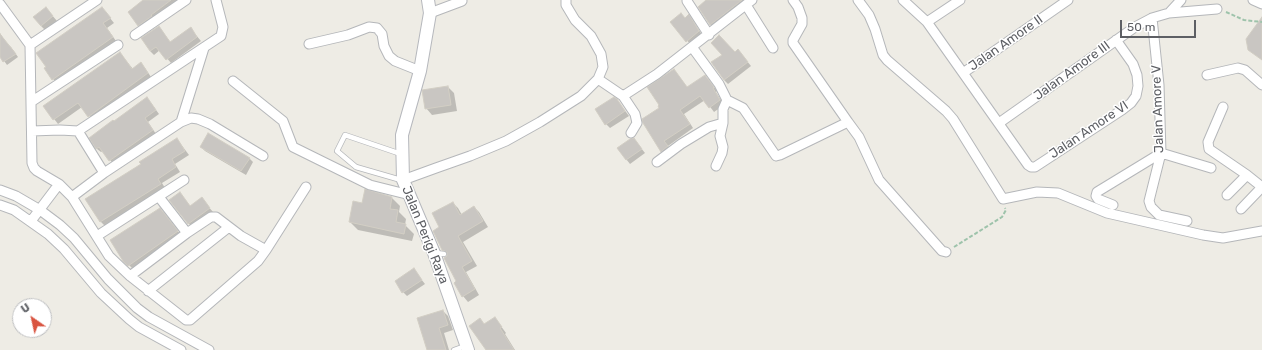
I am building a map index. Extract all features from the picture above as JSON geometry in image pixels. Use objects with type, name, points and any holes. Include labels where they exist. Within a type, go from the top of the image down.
[{"type":"street","points":[[30,46],[97,0]]},
{"type":"street","points":[[135,35],[186,0]]},
{"type":"street","points":[[32,131],[78,131],[221,36],[222,27],[216,0]]},
{"type":"street","name":"Jalan Perigi Raya","points":[[428,0],[430,13],[420,71],[402,135],[403,180],[439,254],[467,348]]},
{"type":"street","points":[[403,180],[470,156],[506,141],[540,122],[581,96],[598,79],[603,67],[601,54],[590,36],[575,20],[566,5],[566,0]]},
{"type":"street","points":[[793,0],[798,7],[802,18],[802,24],[793,40],[793,43],[859,137],[880,180],[942,250],[946,252]]},
{"type":"street","points":[[858,0],[872,22],[883,55],[946,111],[1003,199],[1037,192],[1058,193],[1107,213],[1196,234],[1223,238],[1262,231]]},
{"type":"street","points":[[903,0],[927,22],[999,124]]},
{"type":"street","points":[[927,22],[960,0]]},
{"type":"street","name":"Jalan Amore II","points":[[963,73],[1068,0]]},
{"type":"street","points":[[1169,13],[1181,0]]},
{"type":"street","points":[[1253,0],[1262,4]]},
{"type":"street","points":[[430,13],[462,1]]},
{"type":"street","points":[[687,2],[709,35]]},
{"type":"street","points":[[3,3],[30,46],[32,163],[34,168],[59,184],[72,198],[109,256],[148,291],[186,320],[190,320],[258,260],[306,187]]},
{"type":"street","points":[[623,96],[657,74],[749,3],[773,48]]},
{"type":"street","name":"Jalan Amore III","points":[[999,124],[1116,40],[1152,18],[1169,13],[1217,9]]},
{"type":"street","name":"Jalan Amore V","points":[[1152,18],[1159,85],[1161,153],[1149,201],[1150,207],[1159,215],[1187,221]]},
{"type":"street","points":[[309,44],[348,35],[369,27],[377,28],[382,34],[384,46],[389,56],[395,61],[420,71]]},
{"type":"street","name":"Jalan Amore VI","points":[[999,124],[1028,165],[1035,167],[1122,110],[1131,103],[1136,96],[1138,86],[1137,75],[1133,64],[1116,40]]},
{"type":"street","points":[[31,102],[118,46]]},
{"type":"street","points":[[692,47],[719,84],[727,100],[744,108],[776,156],[848,122]]},
{"type":"street","points":[[181,122],[204,48]]},
{"type":"street","points":[[1207,75],[1238,68],[1245,70],[1262,84]]},
{"type":"street","points":[[598,79],[623,96],[636,114],[637,122],[631,133]]},
{"type":"street","points":[[233,81],[282,121],[293,147],[370,186],[410,195]]},
{"type":"street","points":[[716,166],[723,147],[720,136],[723,123],[723,109],[727,100]]},
{"type":"street","points":[[1222,107],[1208,142],[1208,146],[1211,152],[1225,159],[1262,187],[1241,209]]},
{"type":"street","points":[[72,198],[104,173],[181,122],[191,118],[210,124],[263,156]]},
{"type":"street","points":[[657,162],[681,144],[709,128],[723,123]]},
{"type":"street","points":[[78,131],[104,173]]},
{"type":"street","points":[[1113,205],[1098,199],[1096,196],[1097,192],[1161,153],[1211,168]]},
{"type":"street","points":[[1227,195],[1247,175]]},
{"type":"street","points":[[97,236],[184,180]]},
{"type":"street","points":[[31,221],[59,184]]},
{"type":"street","points":[[0,190],[16,196],[40,210],[74,238],[108,280],[137,308],[149,317],[210,350]]},
{"type":"street","points":[[159,197],[187,232]]},
{"type":"street","points":[[0,205],[14,210],[31,221],[64,249],[101,292],[129,319],[139,327],[181,350]]},
{"type":"street","points":[[130,276],[187,232],[214,216],[266,250]]},
{"type":"street","points":[[148,291],[229,227]]},
{"type":"lane","points":[[402,154],[345,135],[337,151],[356,166],[403,180]]},
{"type":"lane","points":[[454,350],[467,348]]},
{"type":"path","points":[[1217,9],[1244,20],[1262,22]]},
{"type":"path","points":[[946,252],[1002,218],[1006,210],[1003,199]]},
{"type":"building","points":[[143,0],[171,0],[138,26],[128,12]]},
{"type":"building","points":[[706,0],[742,0],[710,25],[698,7]]},
{"type":"building","points":[[46,7],[53,16],[41,26],[33,17]]},
{"type":"building","points":[[102,7],[111,18],[103,23],[113,37],[52,80],[44,68],[46,67],[36,53]]},
{"type":"building","points":[[681,13],[685,18],[689,14],[699,31],[686,42],[670,22]]},
{"type":"building","points":[[1262,17],[1262,60],[1248,50],[1246,39]]},
{"type":"building","points":[[159,26],[170,42],[191,27],[197,37],[166,60],[156,47],[150,51],[141,38]]},
{"type":"building","points":[[0,34],[16,54],[3,62],[0,57]]},
{"type":"building","points":[[719,35],[735,52],[738,49],[748,62],[724,80],[711,62],[722,55],[711,43]]},
{"type":"building","points":[[120,52],[132,69],[141,62],[148,73],[88,117],[78,103],[53,120],[43,106]]},
{"type":"building","points":[[674,69],[687,87],[705,75],[714,87],[713,88],[720,100],[709,108],[700,96],[680,110],[690,124],[664,141],[668,146],[661,152],[642,119],[659,108],[659,105],[647,87]]},
{"type":"building","points":[[448,86],[451,105],[425,109],[422,90]]},
{"type":"building","points":[[147,97],[156,110],[145,118],[153,130],[109,161],[99,147],[96,149],[89,138]]},
{"type":"building","points":[[614,97],[625,111],[605,125],[595,109]]},
{"type":"building","points":[[208,133],[250,158],[241,171],[200,147]]},
{"type":"building","points":[[177,138],[185,151],[172,159],[176,167],[158,179],[161,184],[100,222],[85,199],[141,164],[139,162]]},
{"type":"building","points":[[634,138],[642,149],[626,160],[617,148]]},
{"type":"building","points":[[365,189],[392,197],[390,209],[398,210],[396,222],[406,224],[404,234],[349,222],[353,201],[362,203]]},
{"type":"building","points":[[180,192],[190,206],[202,197],[210,208],[188,224],[169,200]]},
{"type":"building","points":[[453,202],[460,215],[474,206],[483,221],[458,236],[472,261],[462,267],[475,289],[462,297],[454,283],[456,281],[444,258],[447,256],[447,252],[442,250],[433,231],[439,227],[432,213]]},
{"type":"building","points":[[160,208],[178,231],[128,266],[123,261],[110,240]]},
{"type":"building","points":[[414,268],[422,280],[402,293],[395,281]]},
{"type":"building","points":[[443,310],[448,325],[439,328],[446,350],[427,350],[417,318]]},
{"type":"building","points":[[495,317],[514,350],[486,350],[469,326],[480,318],[484,324]]}]
